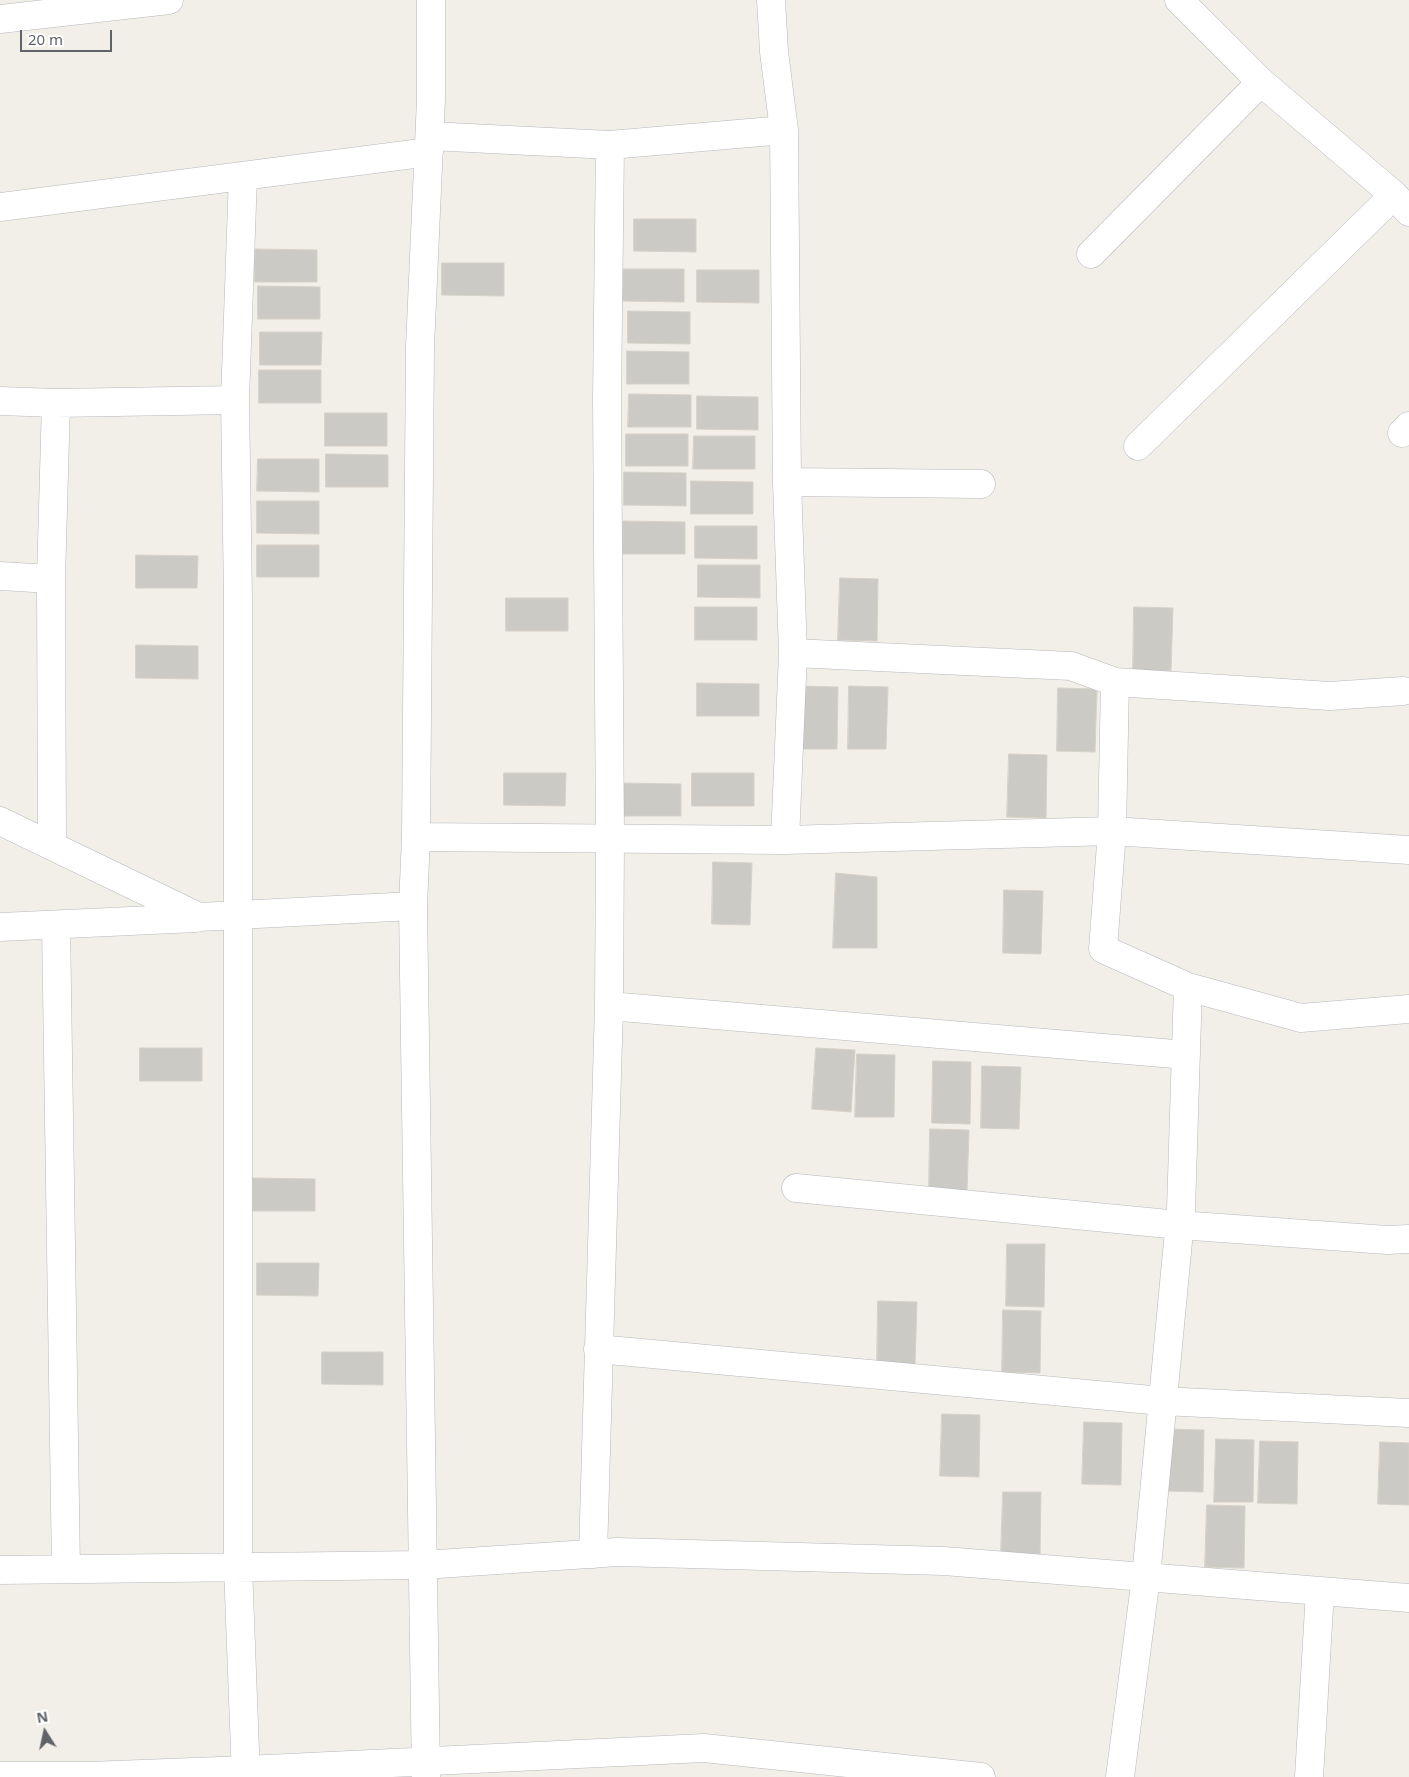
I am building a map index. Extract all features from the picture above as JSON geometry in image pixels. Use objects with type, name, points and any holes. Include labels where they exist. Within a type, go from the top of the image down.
[{"type":"street","points":[[0,19],[169,0]]},
{"type":"street","points":[[426,1769],[413,906],[416,838],[420,347],[429,144],[431,0]]},
{"type":"street","points":[[771,0],[774,52],[784,130],[787,482],[793,653],[785,840]]},
{"type":"street","points":[[1138,446],[1401,204],[1261,82],[1179,0]]},
{"type":"street","points":[[1091,254],[1261,82]]},
{"type":"street","points":[[0,206],[243,176],[429,144],[610,145],[784,130]]},
{"type":"street","points":[[593,1554],[609,1006],[610,839],[607,408],[610,145]]},
{"type":"street","points":[[243,176],[235,400],[238,598],[238,1567],[246,1774]]},
{"type":"street","points":[[0,400],[56,403],[235,400]]},
{"type":"street","points":[[52,846],[51,579],[56,403]]},
{"type":"street","points":[[787,482],[981,484]]},
{"type":"street","points":[[0,576],[51,579]]},
{"type":"street","points":[[793,653],[1071,666],[1115,682],[1330,696],[1403,691]]},
{"type":"street","points":[[1115,682],[1112,831],[1103,949],[1188,987],[1301,1018],[1409,1009]]},
{"type":"street","points":[[0,821],[199,917]]},
{"type":"street","points":[[416,838],[785,840],[1112,831],[1409,850]]},
{"type":"street","points":[[0,927],[413,906]]},
{"type":"street","points":[[56,924],[66,1570]]},
{"type":"street","points":[[1120,1777],[1146,1577],[1179,1225],[1188,987]]},
{"type":"street","points":[[609,1006],[1186,1055]]},
{"type":"street","points":[[796,1188],[1179,1225],[1387,1240],[1409,1239]]},
{"type":"street","points":[[598,1349],[1162,1400],[1409,1413]]},
{"type":"street","points":[[0,1570],[423,1565],[618,1552],[944,1561],[1409,1598]]},
{"type":"street","points":[[1309,1777],[1320,1591]]},
{"type":"street","points":[[0,1776],[246,1774],[426,1769],[704,1748],[981,1777]]},
{"type":"building","points":[[634,219],[696,219],[696,252],[634,251]]},
{"type":"building","points":[[255,249],[317,250],[317,282],[255,282]]},
{"type":"building","points":[[442,263],[504,263],[504,296],[442,295]]},
{"type":"building","points":[[623,269],[684,269],[684,302],[622,301]]},
{"type":"building","points":[[697,270],[759,270],[759,303],[697,302]]},
{"type":"building","points":[[258,286],[320,287],[320,319],[258,319]]},
{"type":"building","points":[[628,311],[690,312],[690,344],[628,343]]},
{"type":"building","points":[[260,332],[322,332],[321,365],[260,365]]},
{"type":"building","points":[[627,351],[689,352],[689,384],[627,384]]},
{"type":"building","points":[[259,370],[321,370],[321,403],[259,403]]},
{"type":"building","points":[[629,394],[691,395],[691,427],[628,427]]},
{"type":"building","points":[[697,396],[758,397],[758,430],[697,429]]},
{"type":"building","points":[[325,413],[387,413],[387,446],[325,446]]},
{"type":"building","points":[[626,434],[688,434],[688,466],[626,466]]},
{"type":"building","points":[[694,436],[755,436],[755,469],[693,469]]},
{"type":"building","points":[[326,454],[388,455],[388,487],[326,487]]},
{"type":"building","points":[[258,459],[319,459],[319,492],[257,491]]},
{"type":"building","points":[[624,472],[686,473],[686,506],[624,505]]},
{"type":"building","points":[[691,481],[753,482],[753,514],[691,514]]},
{"type":"building","points":[[257,501],[319,501],[319,534],[257,533]]},
{"type":"building","points":[[623,521],[685,522],[685,554],[623,554]]},
{"type":"building","points":[[695,526],[757,526],[757,559],[695,558]]},
{"type":"building","points":[[257,545],[319,545],[319,577],[257,577]]},
{"type":"building","points":[[136,555],[198,556],[197,588],[136,588]]},
{"type":"building","points":[[698,565],[760,565],[760,598],[698,597]]},
{"type":"building","points":[[840,578],[878,579],[877,641],[838,640]]},
{"type":"building","points":[[506,598],[568,598],[568,631],[506,631]]},
{"type":"building","points":[[695,607],[757,607],[757,640],[695,640]]},
{"type":"building","points":[[1134,607],[1173,608],[1171,671],[1133,670]]},
{"type":"building","points":[[136,645],[198,646],[198,679],[136,678]]},
{"type":"building","points":[[697,683],[759,684],[759,716],[697,716]]},
{"type":"building","points":[[800,686],[838,687],[837,749],[799,749]]},
{"type":"building","points":[[849,686],[888,687],[886,749],[848,749]]},
{"type":"building","points":[[1058,688],[1097,689],[1095,752],[1057,751]]},
{"type":"building","points":[[1009,754],[1047,755],[1046,818],[1007,817]]},
{"type":"building","points":[[504,773],[566,773],[565,806],[504,805]]},
{"type":"building","points":[[692,773],[754,773],[754,806],[692,806]]},
{"type":"building","points":[[620,783],[681,784],[681,816],[619,816]]},
{"type":"building","points":[[713,862],[752,863],[750,925],[712,924]]},
{"type":"building","points":[[836,873],[877,877],[877,948],[833,948]]},
{"type":"building","points":[[1004,890],[1043,891],[1041,954],[1003,953]]},
{"type":"building","points":[[140,1048],[202,1048],[202,1081],[140,1081]]},
{"type":"building","points":[[816,1048],[855,1050],[851,1112],[812,1109]]},
{"type":"building","points":[[857,1054],[895,1055],[894,1117],[855,1117]]},
{"type":"building","points":[[933,1061],[971,1062],[970,1124],[932,1123]]},
{"type":"building","points":[[982,1066],[1021,1067],[1019,1129],[981,1128]]},
{"type":"building","points":[[930,1129],[969,1130],[967,1192],[929,1191]]},
{"type":"building","points":[[253,1178],[315,1179],[315,1211],[253,1211]]},
{"type":"building","points":[[1007,1244],[1045,1244],[1044,1307],[1006,1306]]},
{"type":"building","points":[[257,1263],[319,1263],[318,1296],[257,1295]]},
{"type":"building","points":[[878,1301],[917,1302],[915,1365],[877,1364]]},
{"type":"building","points":[[1003,1310],[1041,1311],[1040,1373],[1002,1372]]},
{"type":"building","points":[[322,1352],[383,1352],[383,1385],[322,1384]]},
{"type":"building","points":[[942,1414],[980,1415],[979,1477],[940,1476]]},
{"type":"building","points":[[1084,1422],[1122,1423],[1121,1485],[1082,1484]]},
{"type":"building","points":[[1166,1429],[1204,1430],[1203,1492],[1165,1491]]},
{"type":"building","points":[[1216,1439],[1254,1440],[1253,1502],[1214,1502]]},
{"type":"building","points":[[1260,1441],[1298,1442],[1297,1504],[1258,1503]]},
{"type":"building","points":[[1380,1442],[1409,1443],[1409,1505],[1378,1504]]},
{"type":"building","points":[[1003,1492],[1041,1492],[1040,1555],[1001,1554]]},
{"type":"building","points":[[1207,1505],[1245,1506],[1244,1568],[1205,1567]]}]
